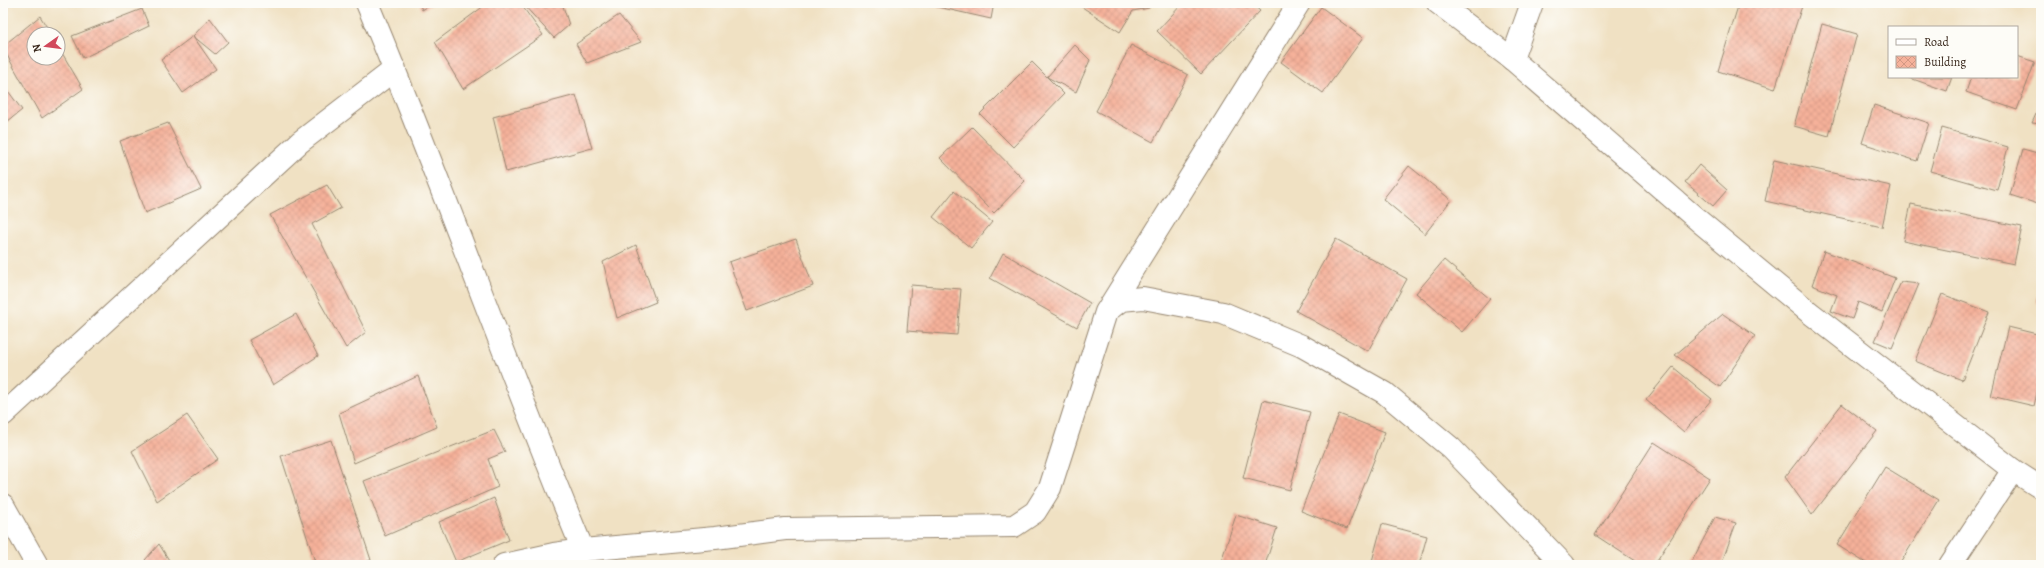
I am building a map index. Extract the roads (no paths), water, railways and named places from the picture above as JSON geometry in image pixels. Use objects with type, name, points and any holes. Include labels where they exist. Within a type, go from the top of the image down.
[{"type":"street","points":[[367,3],[395,69],[537,441],[583,550]]},
{"type":"street","points":[[504,565],[554,554],[583,550],[715,538],[785,529],[1014,526],[1034,512],[1050,488],[1106,312],[1299,3]]},
{"type":"street","points":[[1438,3],[1512,59],[1699,221],[1797,302],[2013,470],[2041,488]]},
{"type":"street","points":[[1512,59],[1532,3]]},
{"type":"street","points":[[3,415],[300,142],[395,69]]},
{"type":"street","points":[[1106,312],[1122,300],[1143,298],[1223,313],[1302,346],[1384,393],[1451,448],[1564,565]]},
{"type":"street","points":[[1950,565],[2013,470]]},
{"type":"street","points":[[3,506],[37,565]]}]
